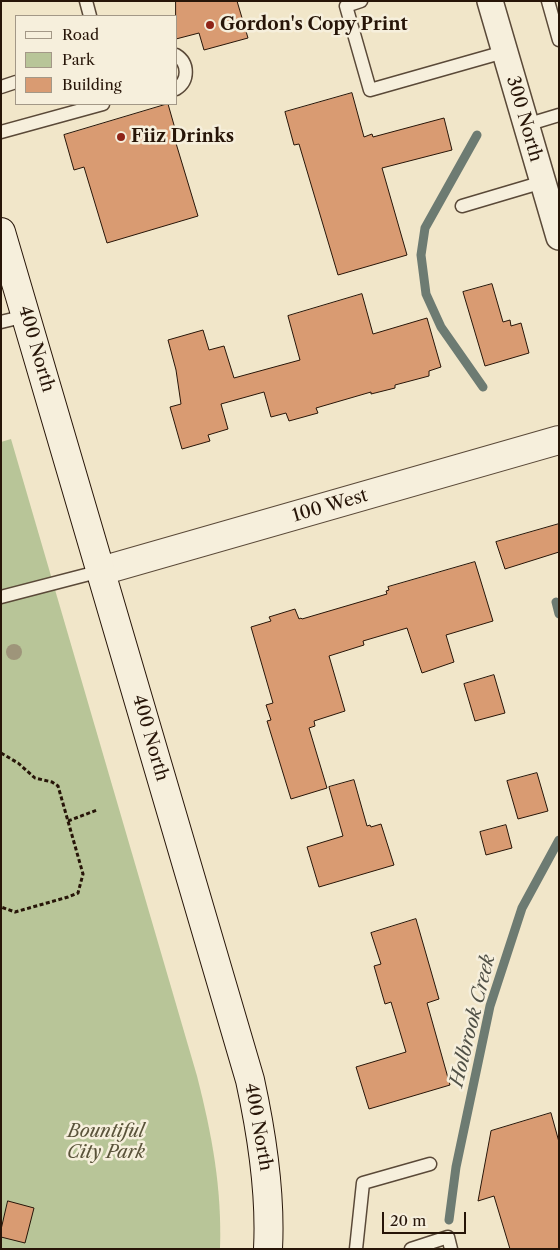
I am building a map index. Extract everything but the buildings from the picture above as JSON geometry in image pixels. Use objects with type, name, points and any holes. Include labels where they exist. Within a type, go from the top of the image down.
[{"type":"main road","name":"400 North","points":[[1,232],[14,319],[101,571],[250,1080],[263,1143],[266,1174],[268,1249]]},
{"type":"main road","name":"100 West","points":[[101,571],[559,440]]},
{"type":"street","name":"300 North","points":[[490,1],[559,237]]},
{"type":"lane","points":[[86,1],[90,15]]},
{"type":"lane","points":[[362,1],[346,6],[370,90],[504,52]]},
{"type":"lane","points":[[548,1],[559,40]]},
{"type":"lane","points":[[178,57],[183,61],[186,74],[184,82],[178,87]]},
{"type":"lane","points":[[1,87],[15,82]]},
{"type":"lane","points":[[1,132],[99,105]]},
{"type":"lane","points":[[526,125],[559,116]]},
{"type":"lane","points":[[462,206],[543,182]]},
{"type":"lane","points":[[1,597],[101,571]]},
{"type":"lane","points":[[356,1249],[363,1183],[430,1164]]},
{"type":"lane","points":[[411,1249],[448,1237],[452,1249]]},
{"type":"path","points":[[1,753],[18,763],[35,778],[52,782],[58,786],[83,874],[78,893],[15,912],[1,907]]},
{"type":"path","points":[[68,821],[97,810]]},
{"type":"green space","name":"Bountiful City Park","points":[[11,439],[197,1076],[207,1119],[218,1183],[220,1249],[1,1249],[1,442]]},
{"type":"waterway","name":"Holbrook Creek","points":[[477,135],[425,228],[421,255],[426,294],[441,327],[483,387]]},
{"type":"waterway","name":"Holbrook Creek","points":[[556,602],[559,614]]},
{"type":"waterway","name":"Holbrook Creek","points":[[449,1220],[456,1167],[490,1006],[522,908],[559,840]]},
{"type":"place","name":"Gordon's Copy Print","points":[[210,25]]},
{"type":"place","name":"Fiiz Drinks","points":[[121,137]]}]
